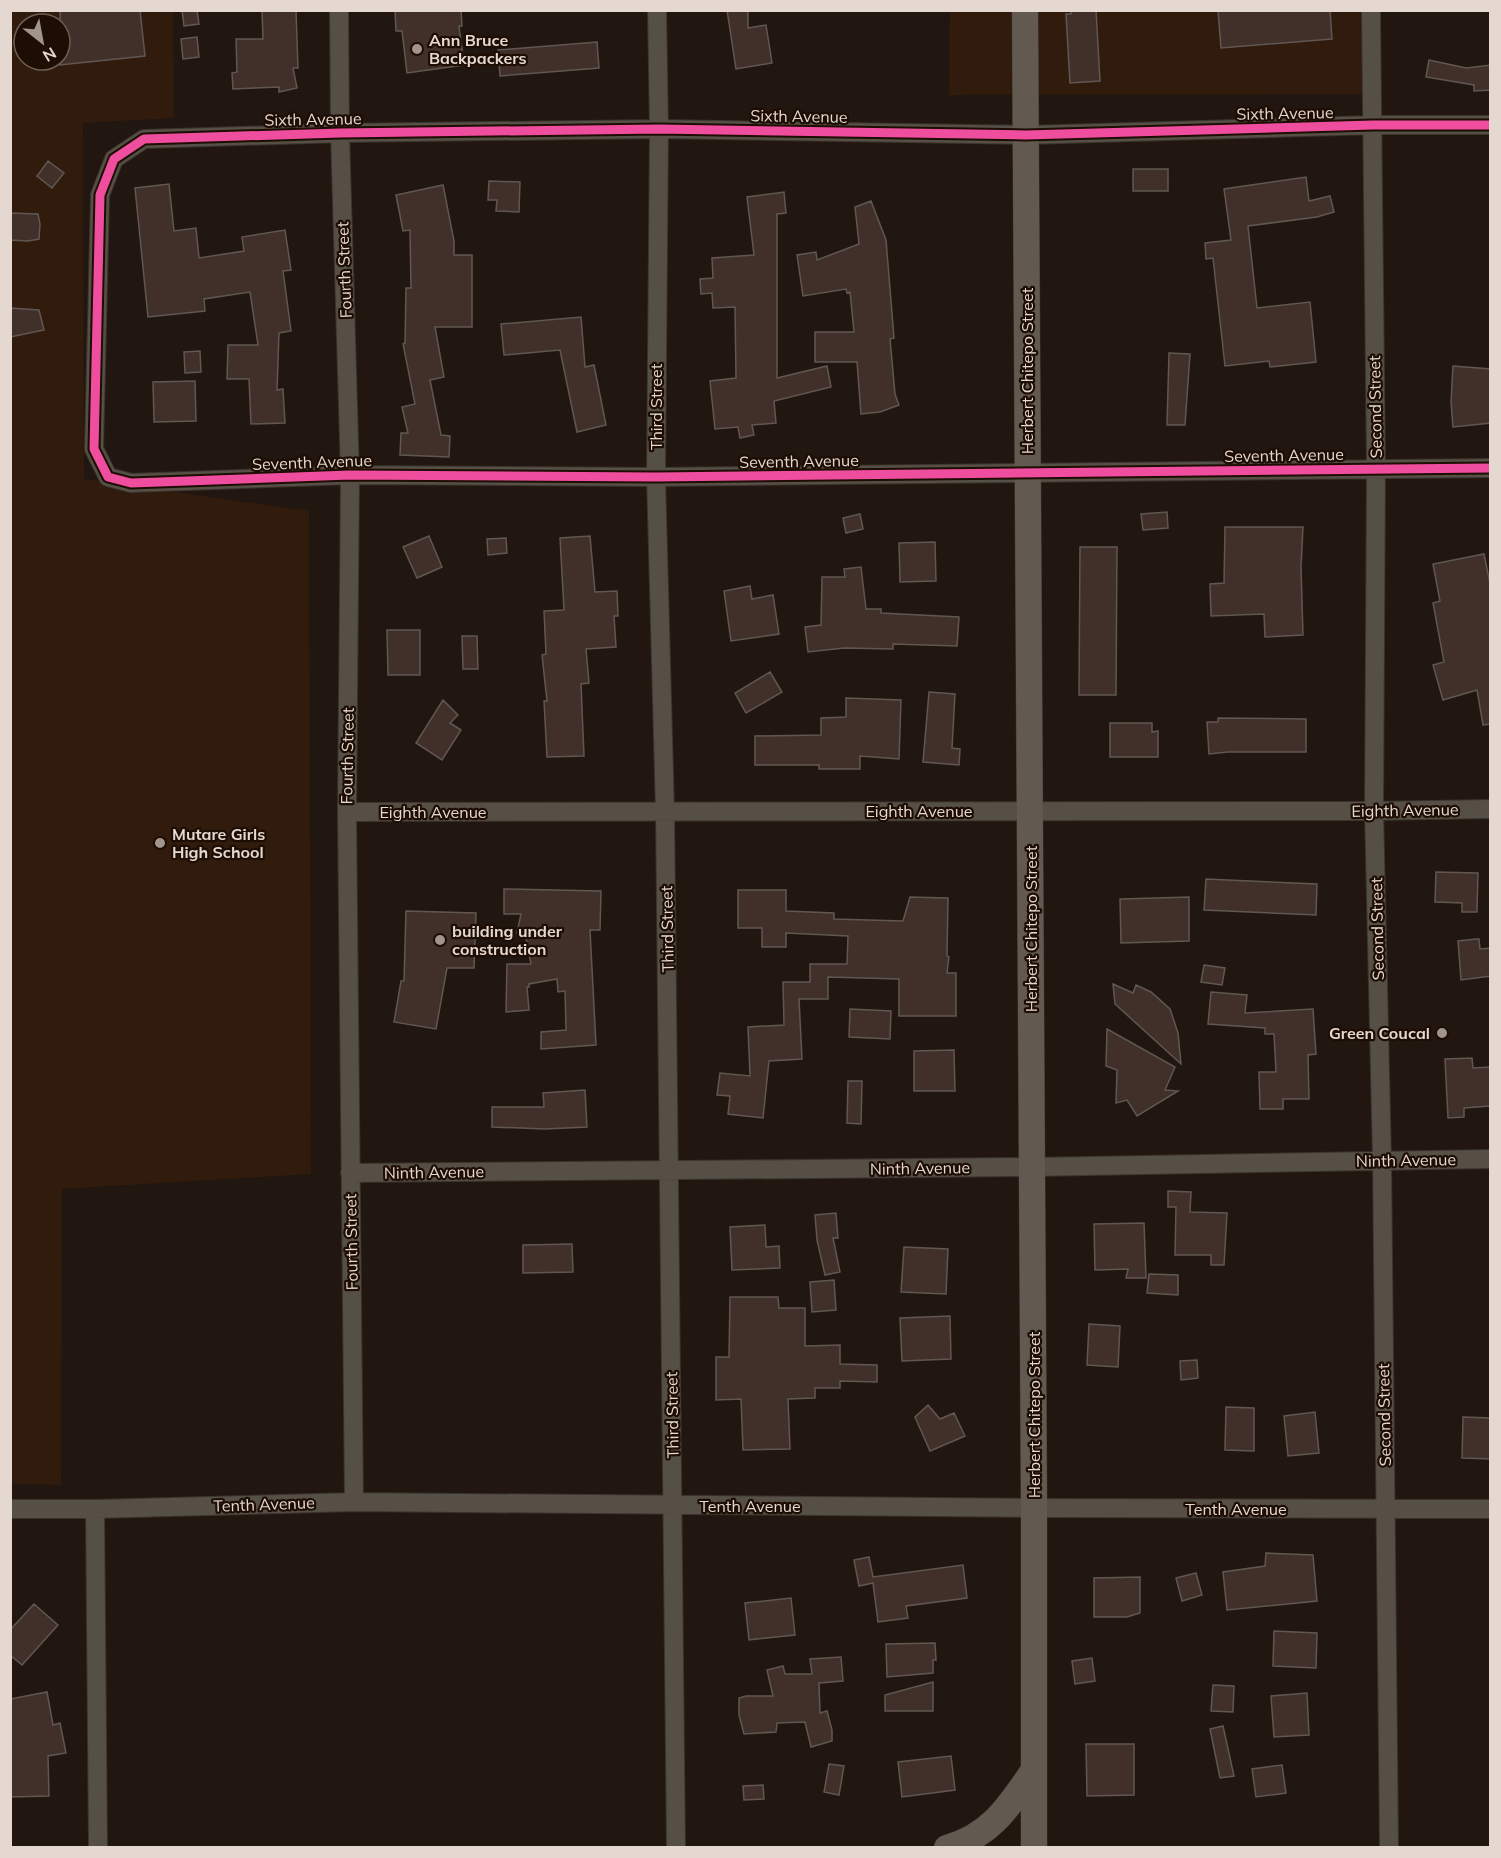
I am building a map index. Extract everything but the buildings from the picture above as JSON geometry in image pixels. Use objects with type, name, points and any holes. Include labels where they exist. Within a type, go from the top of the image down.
[{"type":"main road","name":"Herbert Chitepo Street","points":[[1025,10],[1034,1848]]},
{"type":"main road","points":[[947,1848],[983,1832],[1006,1810],[1034,1770]]},
{"type":"street","name":"Fourth Street","points":[[339,10],[340,133],[350,475],[347,812],[354,1502]]},
{"type":"street","name":"Third Street","points":[[657,10],[659,129],[656,477],[665,811],[676,1848]]},
{"type":"street","name":"Second Street","points":[[1371,10],[1376,469],[1374,811],[1382,1160],[1389,1848]]},
{"type":"street","name":"Sixth Avenue","points":[[108,477],[94,449],[100,195],[114,159],[144,139],[340,133],[659,129],[1026,135],[1372,125],[1491,125]]},
{"type":"street","name":"Seventh Avenue","points":[[108,477],[131,483],[350,475],[656,477],[1491,468]]},
{"type":"street","name":"Eighth Avenue","points":[[347,812],[1491,809]]},
{"type":"street","name":"Ninth Avenue","points":[[350,1173],[1032,1167],[1491,1159]]},
{"type":"street","name":"Tenth Avenue","points":[[10,1509],[354,1502],[1034,1508],[1491,1509]]},
{"type":"street","points":[[95,1509],[98,1848]]},
{"type":"shaded area","name":"Mutare Girls High School","points":[[11,11],[173,11],[174,118],[83,123],[84,479],[309,511],[311,1174],[62,1189],[61,1485],[11,1484]]},
{"type":"shaded area","points":[[950,11],[1369,11],[1371,94],[949,95]]},
{"type":"cycle path","points":[[1490,125],[1373,125],[1026,135],[659,129],[340,133],[144,139],[114,159],[100,195],[94,449],[108,477],[131,483],[350,475],[656,477],[1490,468]]},
{"type":"place","name":"Ann Bruce Backpackers","points":[[417,49]]},
{"type":"place","name":"Mutare Girls High School","points":[[160,843]]},
{"type":"place","name":"building under construction","points":[[440,940]]},
{"type":"place","name":"Green Coucal","points":[[1442,1033]]}]
